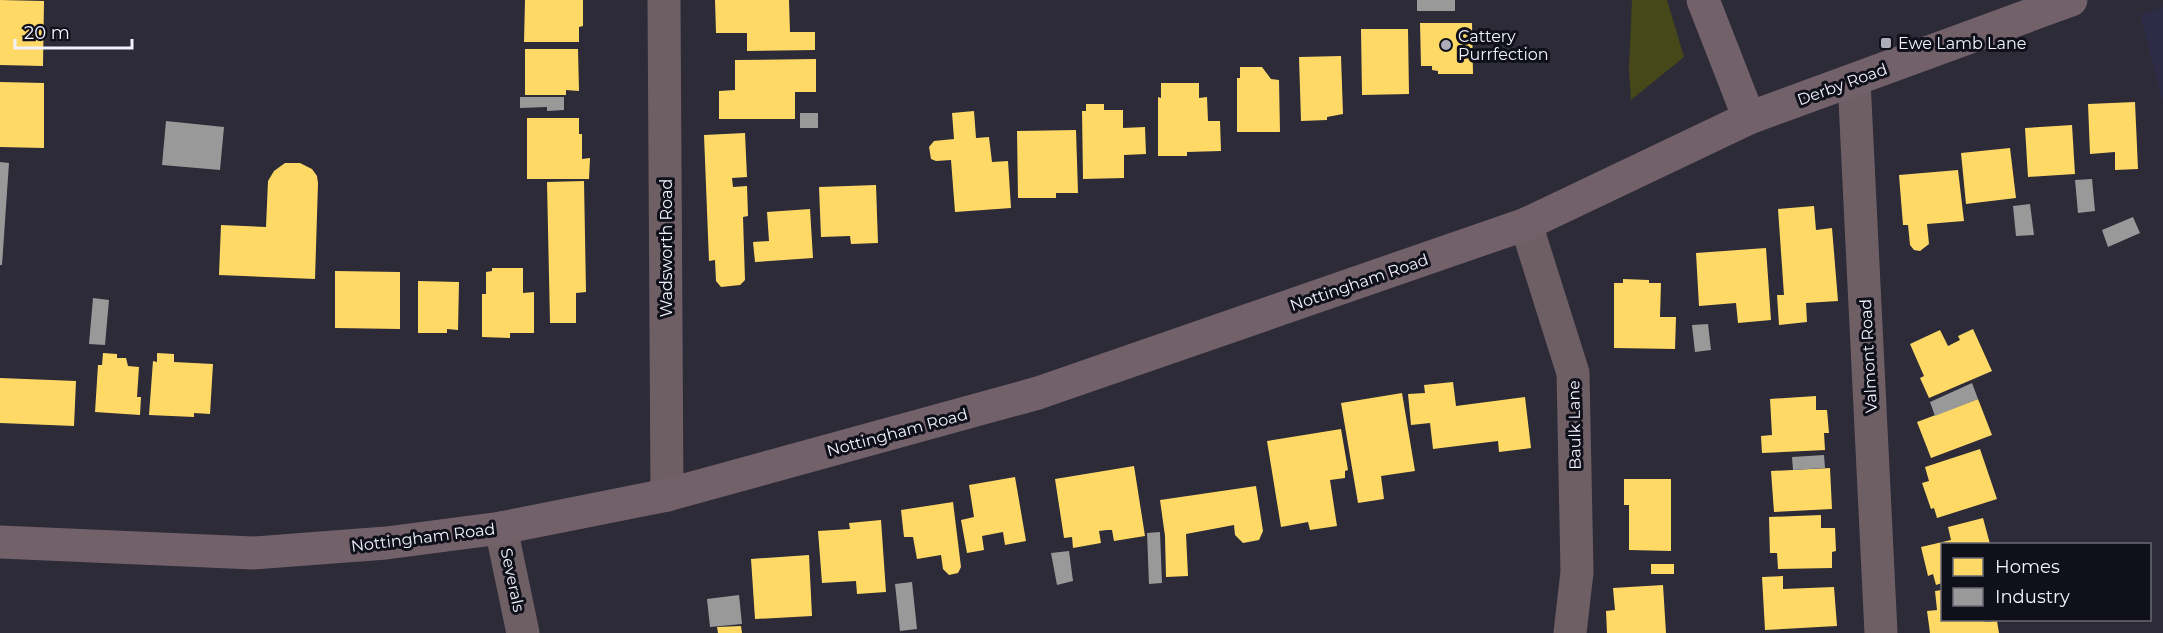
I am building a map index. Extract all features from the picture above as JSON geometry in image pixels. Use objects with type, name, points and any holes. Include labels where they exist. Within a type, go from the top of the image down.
[{"type":"main road","points":[[1703,0],[1749,118]]},
{"type":"main road","name":"Derby Road","points":[[1749,118],[2071,0]]},
{"type":"main road","name":"Nottingham Road","points":[[0,542],[253,553],[386,543],[501,528],[667,495],[1038,393],[1526,224],[1749,118]]},
{"type":"street","name":"Wadsworth Road","points":[[664,0],[667,495]]},
{"type":"street","name":"Valmont Road","points":[[1854,80],[1881,633]]},
{"type":"street","name":"Baulk Lane","points":[[1526,224],[1573,373],[1577,572],[1570,633]]},
{"type":"street","name":"Severals","points":[[501,528],[523,633]]},
{"type":"shaded area","points":[[1632,0],[1667,0],[1684,57],[1631,100],[1629,68]]},
{"type":"shaded area","points":[[2163,7],[2163,103],[2140,15]]},
{"type":"building: Homes","points":[[0,0],[44,1],[43,66],[0,65]]},
{"type":"building: Homes","points":[[525,0],[583,0],[583,26],[579,27],[579,42],[524,42]]},
{"type":"building: Homes","points":[[715,0],[789,0],[790,32],[815,32],[815,50],[747,51],[747,33],[716,33]]},
{"type":"building: Homes","name":"Cattery Purrfection","points":[[1420,23],[1472,23],[1473,74],[1438,74],[1438,71],[1432,70],[1432,66],[1421,66]]},
{"type":"building: Homes","points":[[1361,29],[1408,29],[1409,94],[1362,95]]},
{"type":"building: Homes","points":[[525,49],[578,49],[579,91],[566,90],[566,95],[525,95]]},
{"type":"building: Homes","points":[[1341,56],[1343,114],[1327,117],[1327,120],[1301,121],[1299,57]]},
{"type":"building: Homes","points":[[816,59],[816,92],[795,92],[795,119],[719,119],[719,91],[735,90],[735,60]]},
{"type":"building: Homes","points":[[1240,67],[1262,67],[1271,79],[1279,80],[1280,132],[1237,132],[1237,78],[1240,78]]},
{"type":"building: Homes","points":[[0,82],[44,83],[44,148],[0,147]]},
{"type":"building: Homes","points":[[1161,83],[1199,83],[1199,98],[1207,97],[1208,121],[1220,121],[1221,151],[1187,152],[1187,156],[1158,156],[1158,97],[1161,98]]},
{"type":"building: Homes","points":[[2135,102],[2138,169],[2115,170],[2115,152],[2090,154],[2088,104]]},
{"type":"building: Homes","points":[[1086,104],[1104,104],[1104,110],[1123,110],[1123,128],[1145,127],[1146,154],[1124,155],[1124,178],[1083,179],[1082,111],[1086,111]]},
{"type":"building: Homes","points":[[974,111],[976,138],[989,137],[992,162],[1008,161],[1011,208],[955,212],[951,160],[931,159],[929,147],[934,141],[954,139],[952,113]]},
{"type":"building: Homes","points":[[527,118],[579,118],[579,134],[582,134],[582,159],[590,158],[589,179],[527,179]]},
{"type":"building: Homes","points":[[2072,125],[2075,174],[2028,177],[2025,128]]},
{"type":"building: Homes","points":[[1076,130],[1078,193],[1056,193],[1056,198],[1018,198],[1017,131]]},
{"type":"building: Homes","points":[[745,133],[747,177],[732,178],[733,187],[747,186],[748,216],[743,217],[745,280],[740,285],[721,287],[716,281],[715,260],[709,261],[704,135]]},
{"type":"building: Homes","points":[[2010,148],[2016,198],[1966,204],[1961,153]]},
{"type":"building: Homes","points":[[285,163],[300,163],[312,169],[317,176],[315,279],[219,275],[221,225],[266,227],[268,181],[274,171]]},
{"type":"building: Homes","points":[[1958,170],[1964,221],[1927,224],[1929,244],[1920,251],[1914,250],[1910,245],[1908,225],[1903,225],[1899,175]]},
{"type":"building: Homes","points":[[584,181],[586,292],[576,293],[576,323],[550,323],[547,182]]},
{"type":"building: Homes","points":[[876,185],[878,243],[851,244],[850,236],[821,237],[819,187]]},
{"type":"building: Homes","points":[[1814,206],[1816,230],[1832,228],[1838,301],[1806,303],[1807,322],[1779,325],[1777,295],[1784,295],[1778,209]]},
{"type":"building: Homes","points":[[810,209],[813,258],[755,262],[753,242],[769,241],[767,212]]},
{"type":"building: Homes","points":[[1766,248],[1771,320],[1738,323],[1736,303],[1699,306],[1696,253]]},
{"type":"building: Homes","points":[[492,268],[523,268],[523,293],[534,292],[534,333],[510,333],[510,338],[482,337],[482,294],[486,294],[486,272],[492,271]]},
{"type":"building: Homes","points":[[335,271],[400,272],[400,329],[335,328]]},
{"type":"building: Homes","points":[[1623,279],[1661,283],[1660,317],[1676,317],[1675,349],[1614,348],[1614,283],[1623,283]]},
{"type":"building: Homes","points":[[418,281],[459,282],[458,330],[447,329],[447,333],[418,333]]},
{"type":"building: Homes","points":[[1973,329],[1992,371],[1929,398],[1920,378],[1924,376],[1910,344],[1940,330],[1948,346],[1960,340],[1958,336]]},
{"type":"building: Homes","points":[[103,353],[117,354],[117,358],[126,358],[128,366],[139,367],[137,397],[141,397],[140,415],[95,412],[98,365],[102,365]]},
{"type":"building: Homes","points":[[157,353],[174,354],[174,362],[213,364],[210,414],[194,413],[194,417],[149,415],[153,361],[157,362]]},
{"type":"building: Homes","points":[[0,378],[76,381],[74,426],[0,423]]},
{"type":"building: Homes","points":[[1453,382],[1456,406],[1525,397],[1531,448],[1499,452],[1498,441],[1433,449],[1430,423],[1411,425],[1408,394],[1425,393],[1424,385]]},
{"type":"building: Homes","points":[[1402,393],[1415,471],[1381,476],[1384,499],[1358,503],[1341,403]]},
{"type":"building: Homes","points":[[1816,396],[1816,410],[1827,410],[1829,433],[1824,433],[1825,450],[1762,453],[1761,436],[1772,435],[1770,399]]},
{"type":"building: Homes","points":[[1978,399],[1992,435],[1931,458],[1917,422]]},
{"type":"building: Homes","points":[[1341,429],[1348,470],[1345,471],[1345,478],[1330,480],[1337,526],[1310,530],[1308,522],[1281,527],[1267,441]]},
{"type":"building: Homes","points":[[1980,449],[1997,499],[1937,518],[1934,508],[1931,509],[1922,483],[1929,481],[1925,467]]},
{"type":"building: Homes","points":[[1134,466],[1145,536],[1114,541],[1112,530],[1099,531],[1101,543],[1073,548],[1072,537],[1064,538],[1055,479]]},
{"type":"building: Homes","points":[[1830,468],[1832,509],[1774,512],[1771,471]]},
{"type":"building: Homes","points":[[1015,477],[1026,541],[1005,545],[1003,532],[982,536],[984,550],[967,553],[961,520],[974,517],[969,485]]},
{"type":"building: Homes","points":[[1624,479],[1671,479],[1671,551],[1629,550],[1629,505],[1624,505]]},
{"type":"building: Homes","points":[[1256,486],[1263,531],[1259,540],[1243,543],[1235,535],[1234,525],[1186,534],[1188,576],[1166,577],[1165,536],[1160,500]]},
{"type":"building: Homes","points":[[953,502],[961,567],[958,573],[949,575],[943,569],[941,555],[917,559],[913,537],[904,537],[901,510]]},
{"type":"building: Homes","points":[[1821,515],[1821,528],[1835,528],[1836,551],[1832,552],[1832,568],[1778,569],[1777,553],[1770,553],[1769,517]]},
{"type":"building: Homes","points":[[1983,518],[1990,543],[1941,543],[1941,583],[1936,585],[1933,574],[1928,576],[1921,547],[1951,540],[1948,527]]},
{"type":"building: Homes","points":[[881,520],[886,592],[857,594],[856,581],[822,583],[818,531],[850,529],[849,523]]},
{"type":"building: Homes","points":[[809,555],[812,616],[755,619],[751,559]]},
{"type":"building: Homes","points":[[1651,564],[1674,564],[1674,574],[1651,574]]},
{"type":"building: Homes","points":[[1783,576],[1783,589],[1834,587],[1837,626],[1765,630],[1762,577]]},
{"type":"building: Homes","points":[[1663,585],[1666,633],[1607,633],[1606,611],[1615,610],[1613,588]]},
{"type":"building: Homes","points":[[1941,590],[1941,621],[1997,621],[1999,633],[1930,633],[1927,611],[1937,610],[1935,591]]},
{"type":"building: Homes","points":[[741,626],[742,633],[718,633],[717,627]]},
{"type":"building: Industry","points":[[1417,0],[1455,0],[1455,11],[1417,11]]},
{"type":"building: Industry","points":[[520,97],[564,97],[564,110],[547,111],[547,107],[520,108]]},
{"type":"building: Industry","points":[[800,113],[818,113],[818,128],[800,128]]},
{"type":"building: Industry","points":[[166,121],[224,127],[220,170],[162,165]]},
{"type":"building: Industry","points":[[0,162],[9,163],[2,265],[0,265]]},
{"type":"building: Industry","points":[[2092,179],[2095,211],[2078,213],[2075,180]]},
{"type":"building: Industry","points":[[2030,204],[2034,235],[2016,236],[2013,206]]},
{"type":"building: Industry","points":[[2133,217],[2140,233],[2108,247],[2102,230]]},
{"type":"building: Industry","points":[[93,298],[109,300],[105,345],[89,344]]},
{"type":"building: Industry","points":[[1708,324],[1711,350],[1695,352],[1692,325]]},
{"type":"building: Industry","points":[[1972,383],[1978,399],[1935,416],[1930,402]]},
{"type":"building: Industry","points":[[1824,455],[1825,468],[1793,470],[1792,457]]},
{"type":"building: Industry","points":[[1160,532],[1162,583],[1149,584],[1147,533]]},
{"type":"building: Industry","points":[[1069,551],[1073,581],[1057,585],[1051,553]]},
{"type":"building: Industry","points":[[912,582],[917,629],[900,631],[895,584]]},
{"type":"building: Industry","points":[[739,595],[742,624],[710,627],[707,599]]},
{"type":"place","name":"Ewe Lamb Lane","points":[[1886,43]]},
{"type":"place","name":"Cattery Purrfection","points":[[1446,45]]}]
